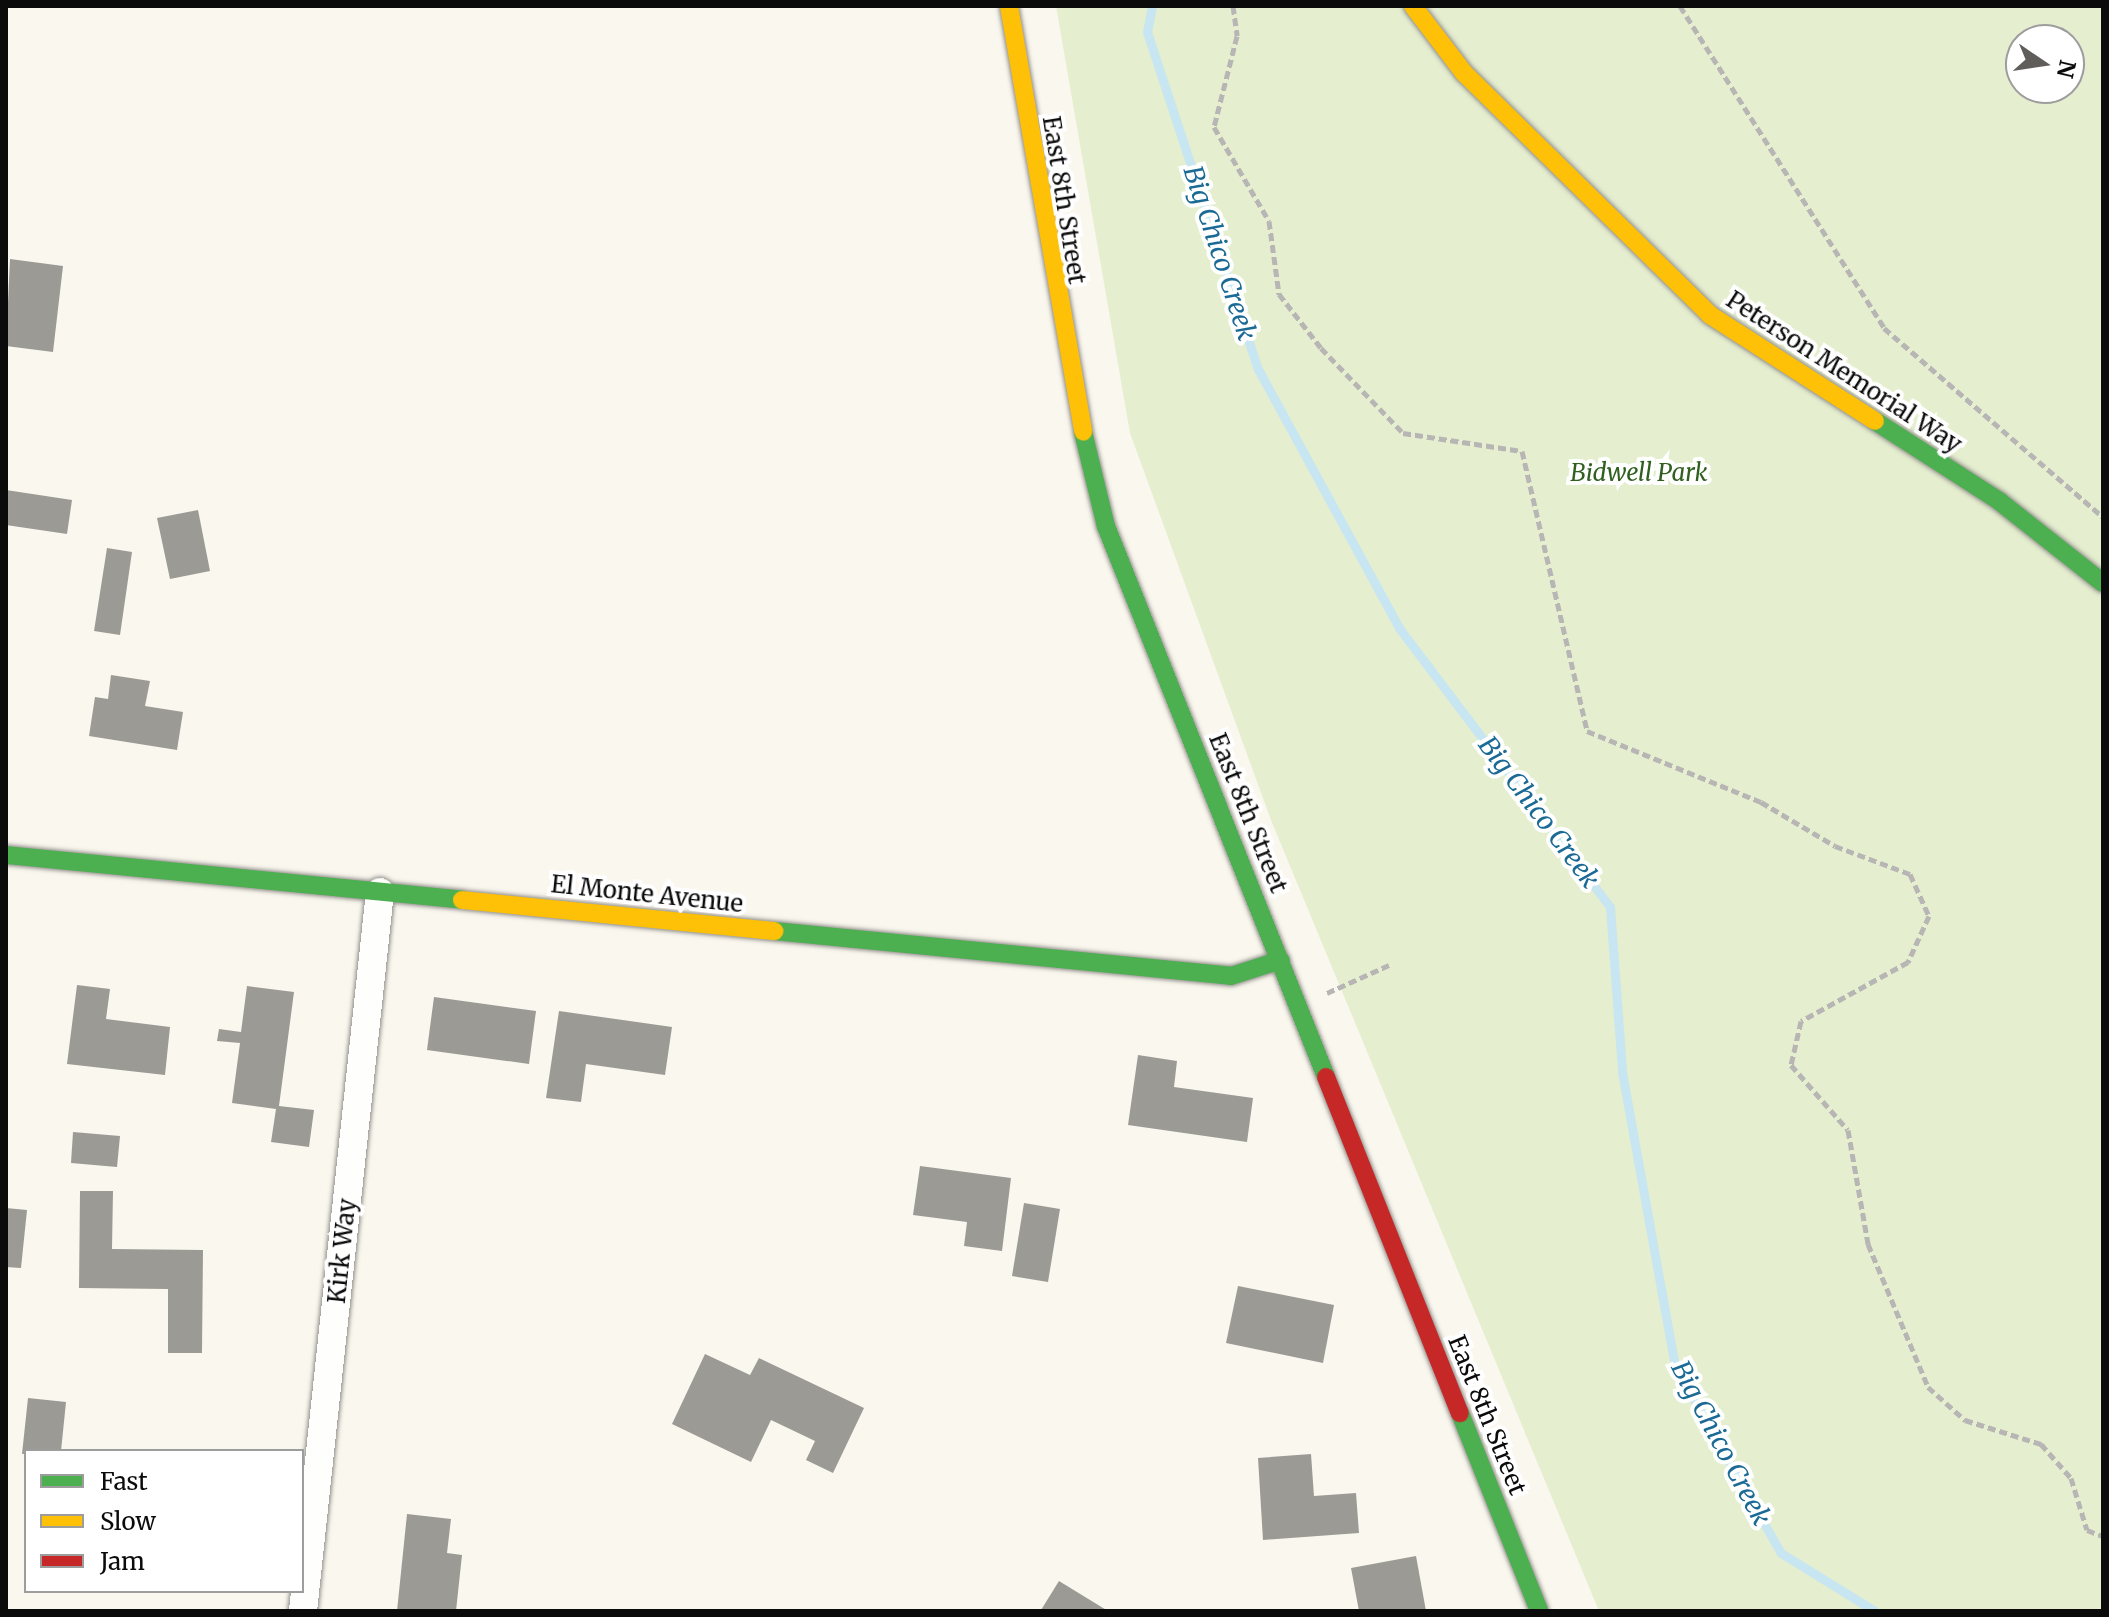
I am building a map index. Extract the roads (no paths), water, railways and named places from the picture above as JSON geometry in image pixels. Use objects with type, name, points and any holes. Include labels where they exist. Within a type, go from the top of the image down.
[{"type":"street","name":"East 8th Street","points":[[1009,6],[1073,396],[1106,526],[1539,1611]]},
{"type":"street","name":"Peterson Memorial Way","points":[[1413,6],[1464,73],[1710,315],[1999,501],[2103,583]]},
{"type":"street","name":"El Monte Avenue","points":[[6,855],[1231,976],[1281,960]]},
{"type":"street","name":"Kirk Way","points":[[303,1611],[380,892]]},
{"type":"waterway","name":"Big Chico Creek","points":[[1152,6],[1147,32],[1258,369],[1399,628],[1610,907],[1622,1072],[1675,1366],[1781,1553],[1875,1611]]},
{"type":"park label","name":"Bidwell Park","points":[[1639,473]]}]
